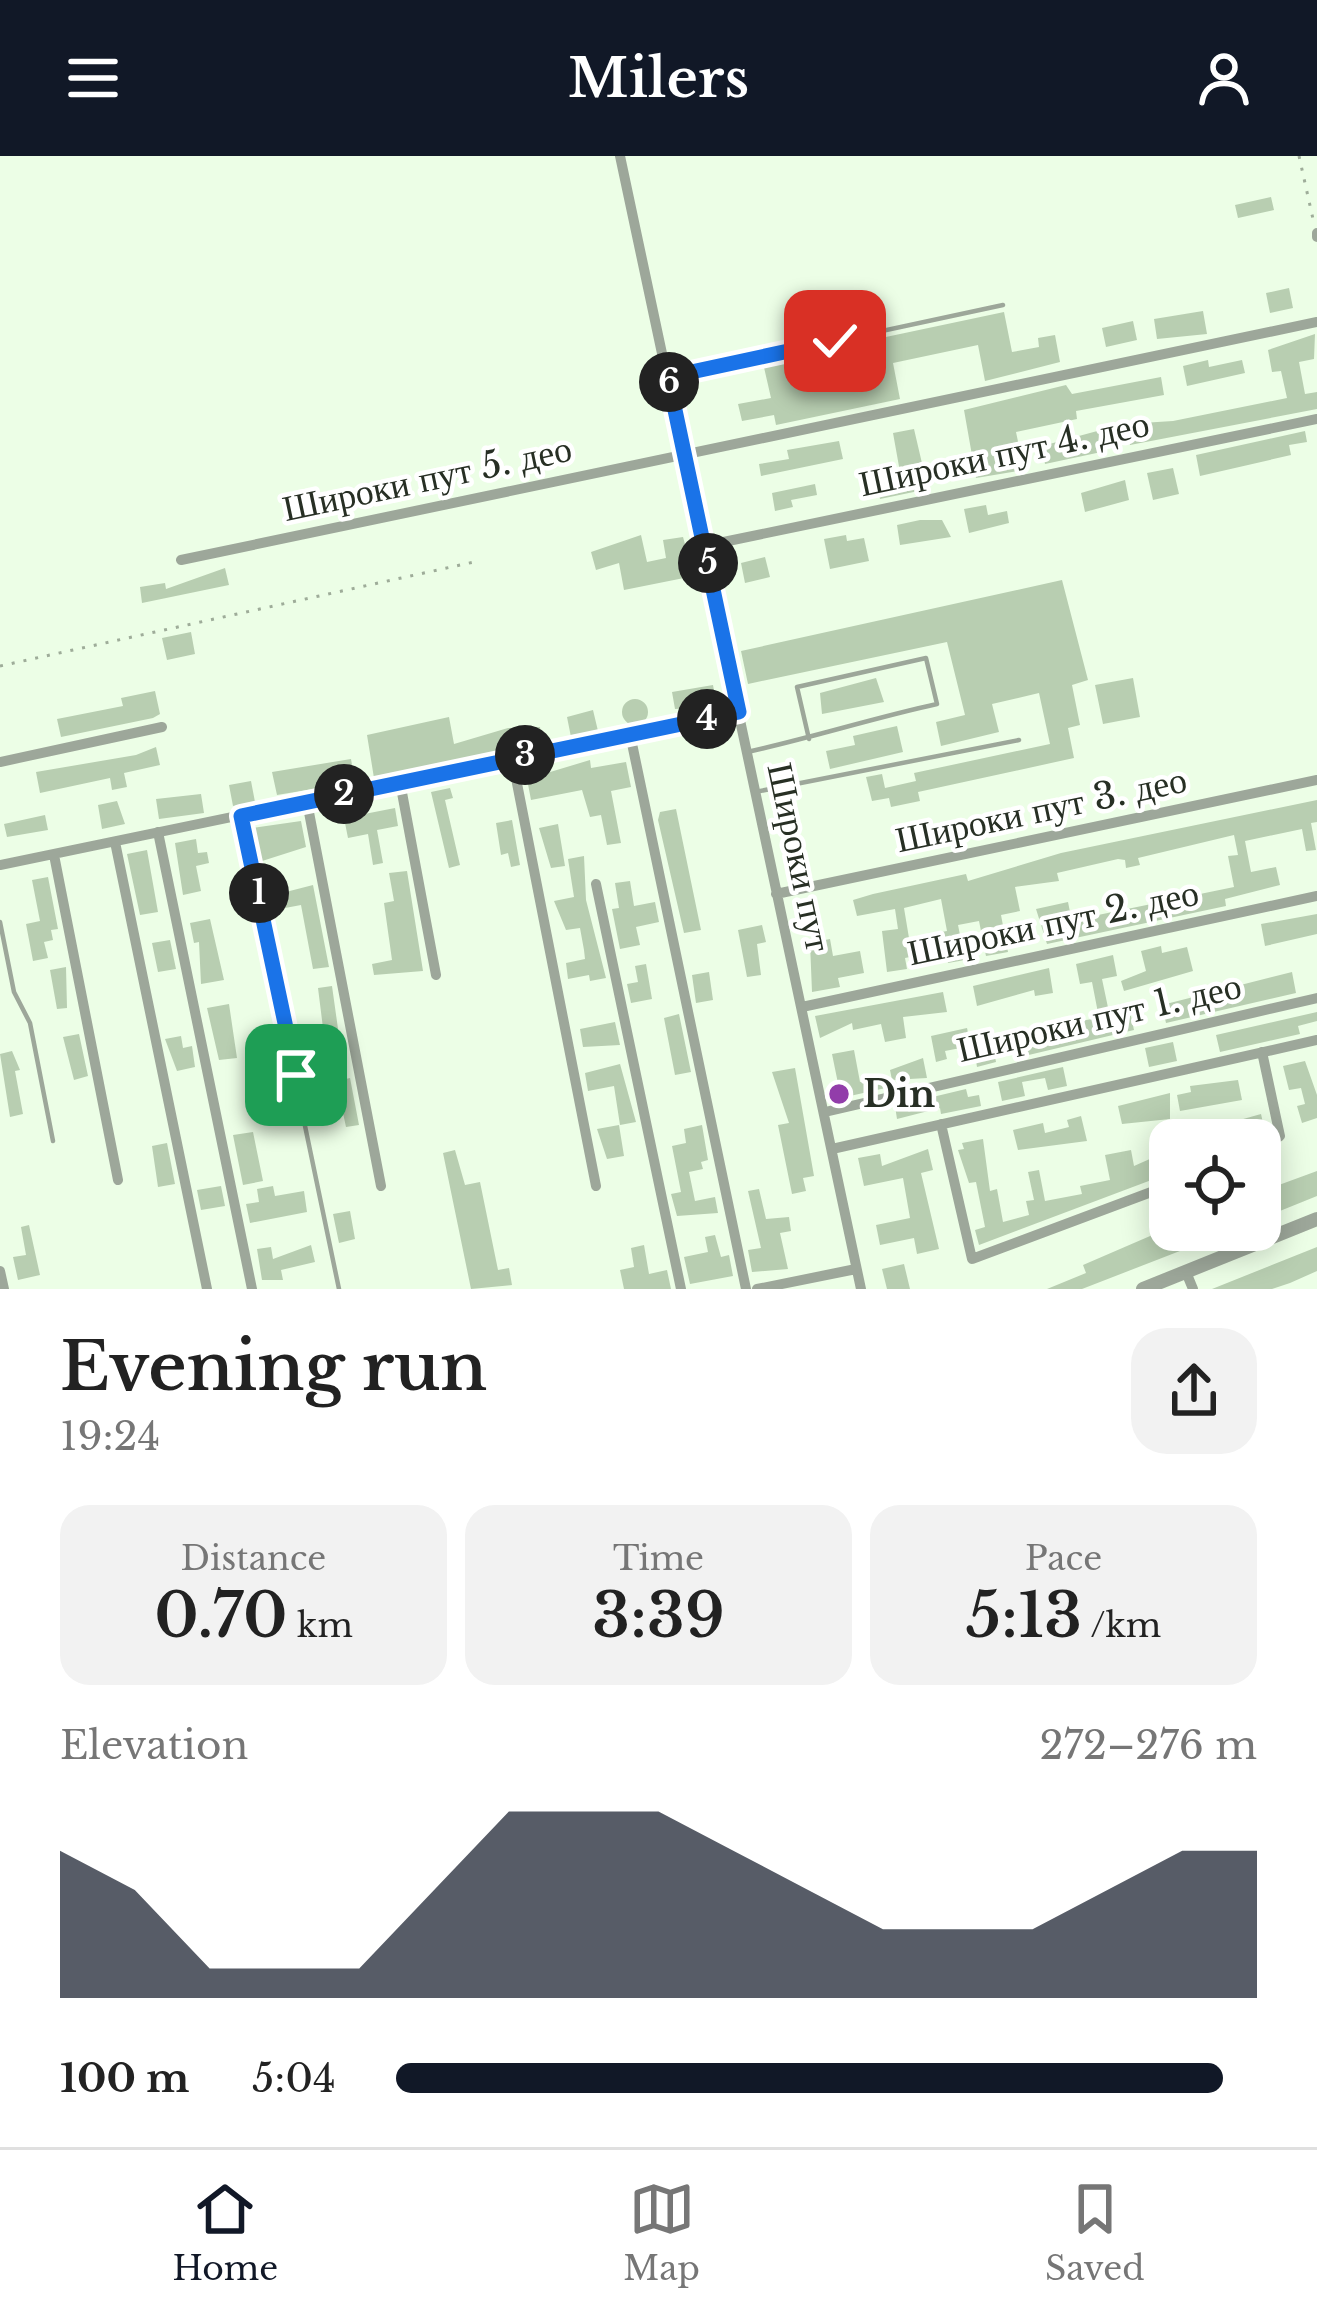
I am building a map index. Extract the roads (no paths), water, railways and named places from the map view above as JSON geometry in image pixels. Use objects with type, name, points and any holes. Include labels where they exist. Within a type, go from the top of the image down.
[{"type":"street","name":"Широки пут","points":[[620,156],[861,1289]]},
{"type":"street","name":"Широки пут 5. део","points":[[181,560],[1317,322]]},
{"type":"street","name":"Широки пут 4. део","points":[[704,546],[1317,419]]},
{"type":"street","points":[[1,861],[115,842],[739,712]]},
{"type":"street","points":[[0,762],[161,728]]},
{"type":"street","points":[[630,734],[746,1289]]},
{"type":"street","points":[[512,758],[596,1186]]},
{"type":"street","name":"Широки пут 3. део","points":[[776,894],[1317,780]]},
{"type":"street","points":[[400,782],[436,975]]},
{"type":"street","points":[[307,802],[381,1186]]},
{"type":"street","points":[[158,832],[252,1289]]},
{"type":"street","points":[[115,842],[207,1289]]},
{"type":"street","points":[[54,854],[118,1180]]},
{"type":"street","points":[[596,884],[681,1289]]},
{"type":"street","name":"Широки пут 2. део","points":[[802,1007],[1317,896]]},
{"type":"street","name":"Широки пут 1. део","points":[[825,1112],[1317,998]]},
{"type":"street","points":[[832,1149],[1317,1040]]},
{"type":"street","points":[[1262,1052],[1277,1119]]},
{"type":"street","points":[[941,1124],[972,1259],[1149,1193]]},
{"type":"street","points":[[1143,1289],[1317,1219]]},
{"type":"street","points":[[757,1289],[856,1269]]},
{"type":"street","points":[[0,1271],[4,1289]]},
{"type":"street","points":[[1186,1271],[1193,1289]]},
{"type":"lane","points":[[668,377],[1003,305]]},
{"type":"lane","points":[[747,752],[808,739],[937,704],[926,658],[797,687],[808,739]]},
{"type":"lane","points":[[755,792],[1019,740]]},
{"type":"lane","points":[[241,816],[338,1289]]},
{"type":"lane","points":[[0,922],[14,992],[30,1023],[52,1141]]},
{"type":"place","name":"Din","points":[[839,1094]]}]
